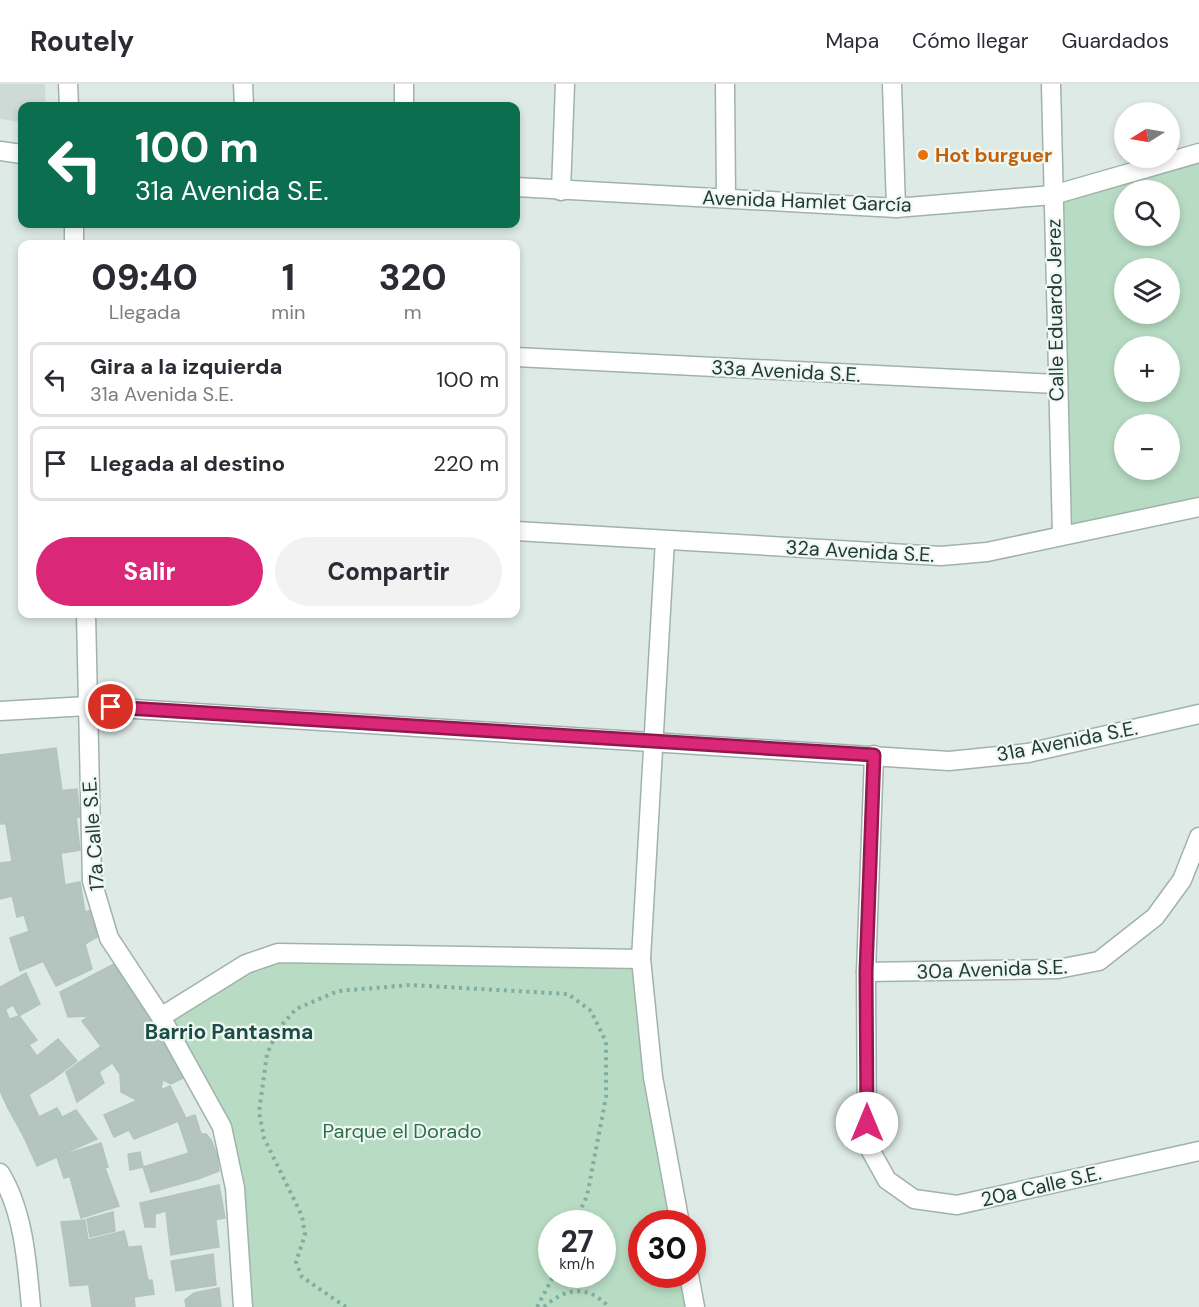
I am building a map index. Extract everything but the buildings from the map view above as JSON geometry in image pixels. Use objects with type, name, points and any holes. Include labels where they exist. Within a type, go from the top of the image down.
[{"type":"street","points":[[68,84],[69,102]]},
{"type":"street","points":[[243,84],[244,102]]},
{"type":"street","points":[[404,84],[404,102]]},
{"type":"street","points":[[561,191],[565,84]]},
{"type":"street","points":[[725,84],[726,197]]},
{"type":"street","points":[[892,84],[896,208]]},
{"type":"street","name":"Calle Eduardo Jerez","points":[[1051,84],[1056,384],[1062,535]]},
{"type":"street","points":[[0,151],[18,153]]},
{"type":"street","name":"Avenida Hamlet García","points":[[520,187],[896,208],[1053,195],[1199,153]]},
{"type":"street","name":"33a Avenida S.E.","points":[[520,357],[1056,384]]},
{"type":"street","name":"32a Avenida S.E.","points":[[520,531],[941,556],[987,552],[1199,507]]},
{"type":"street","points":[[665,540],[641,959],[653,1077],[677,1210]]},
{"type":"street","name":"17a Calle S.E.","points":[[86,618],[92,881],[109,938],[161,1017],[222,1127],[235,1188],[243,1307]]},
{"type":"street","name":"31a Avenida S.E.","points":[[0,711],[87,706],[654,740],[949,761],[1028,753],[1199,714]]},
{"type":"street","points":[[866,972],[874,755]]},
{"type":"street","name":"30a Avenida S.E.","points":[[866,972],[1058,969],[1100,961],[1155,917],[1182,880],[1199,837]]},
{"type":"street","points":[[161,1017],[246,964],[278,953],[641,959]]},
{"type":"street","name":"20a Calle S.E.","points":[[866,972],[867,1144],[887,1180],[914,1199],[957,1205],[1199,1151]]},
{"type":"street","points":[[0,1173],[9,1187],[26,1251],[31,1307]]},
{"type":"street","points":[[691,1288],[694,1307]]},
{"type":"path","points":[[346,1307],[302,1277],[296,1262],[305,1235],[302,1216],[264,1138],[259,1112],[267,1054],[279,1028],[296,1009],[338,992],[410,985],[568,994],[591,1011],[606,1042],[606,1097],[587,1196],[580,1210]]},
{"type":"path","points":[[537,1307],[547,1288]]},
{"type":"path","points":[[544,1307],[565,1293],[584,1290],[597,1295],[609,1307]]},
{"type":"shaded area","points":[[0,84],[45,84],[46,102],[18,102],[18,121],[0,119]]},
{"type":"green space","points":[[1199,153],[1199,507],[1062,535],[1053,195],[1147,168],[1180,168],[1180,158]]},
{"type":"green space","name":"Parque el Dorado","points":[[278,953],[641,959],[678,1210],[628,1210],[628,1288],[691,1288],[695,1307],[243,1307],[222,1127],[161,1017]]},
{"type":"place","name":"Hot burguer","points":[[923,155]]},
{"type":"district","name":"Barrio Pantasma","points":[[229,1032]]},
{"type":"route","points":[[111,707],[874,755],[866,972],[867,1123]]}]
